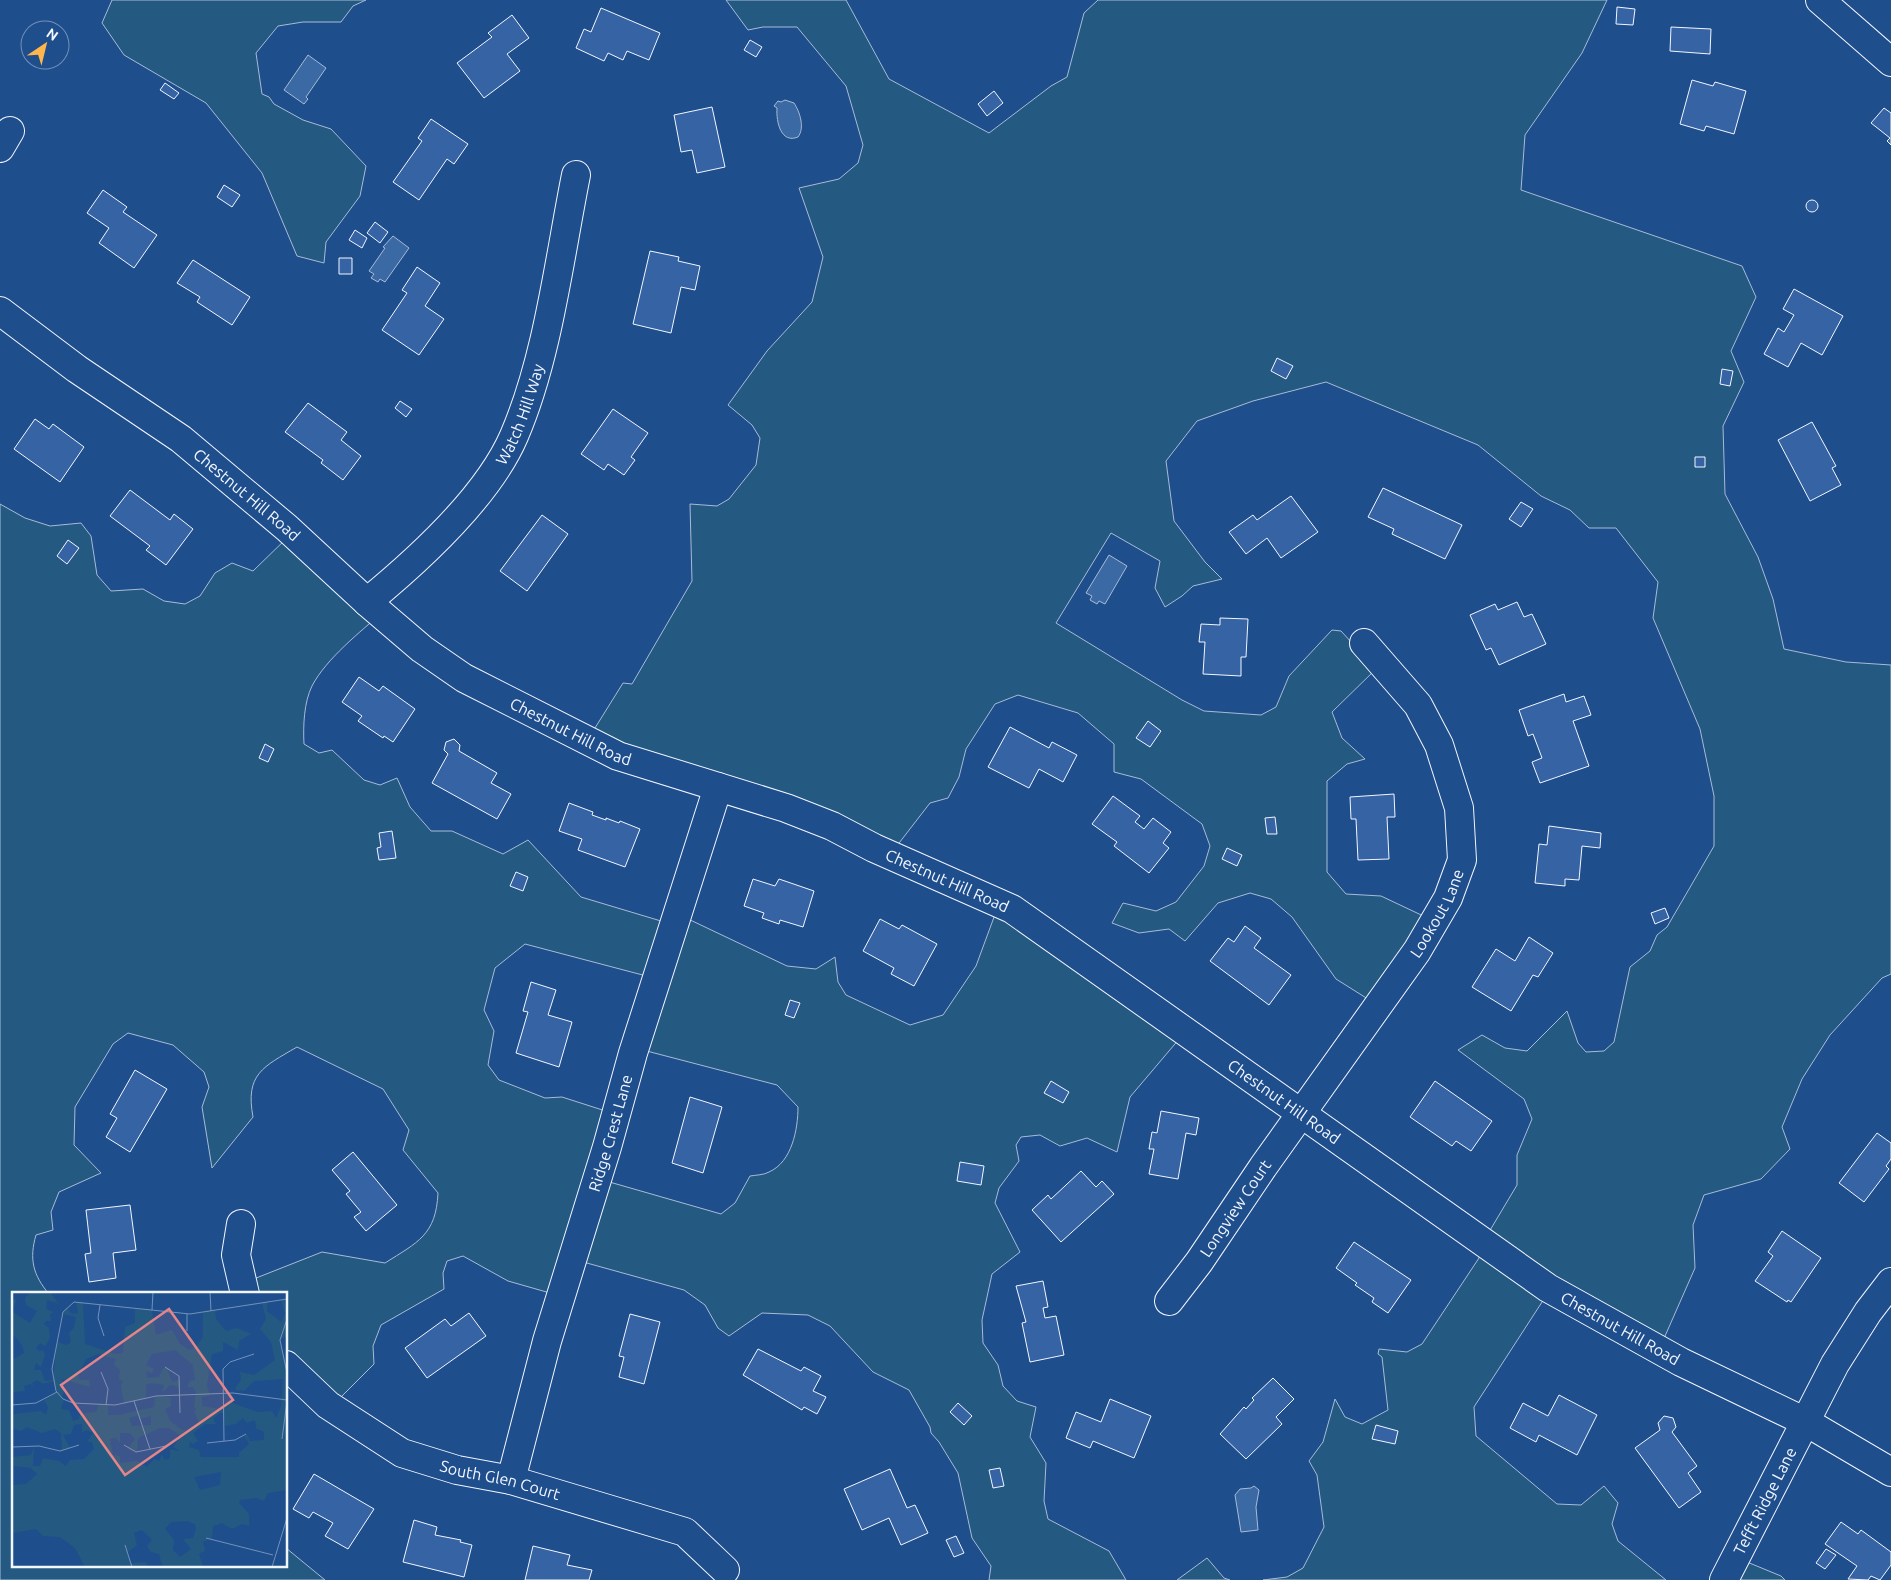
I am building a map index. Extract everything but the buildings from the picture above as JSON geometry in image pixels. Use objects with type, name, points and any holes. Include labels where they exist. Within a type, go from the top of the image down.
[{"type":"street","points":[[1820,0],[1891,62]]},
{"type":"street","name":"Watch Hill Way","points":[[367,602],[388,585],[465,510],[504,454],[514,436],[538,366],[576,175]]},
{"type":"street","name":"Chestnut Hill Road","points":[[0,311],[77,369],[181,440],[287,528],[367,602],[422,649],[483,690],[618,756],[786,808],[832,826],[874,848],[1012,909],[1548,1288],[1681,1362],[1806,1422],[1891,1472]]},
{"type":"street","name":"Lookout Lane","points":[[1300,1114],[1417,951],[1448,898],[1462,860],[1459,808],[1439,745],[1418,705],[1364,643]]},
{"type":"street","name":"Ridge Crest Lane","points":[[511,1480],[547,1341],[607,1147],[632,1053],[718,787]]},
{"type":"street","name":"Longview Court","points":[[1169,1301],[1199,1262],[1300,1114]]},
{"type":"street","points":[[241,1224],[236,1255],[245,1292]]},
{"type":"street","name":"Tefft Ridge Lane","points":[[1724,1580],[1835,1364],[1868,1312],[1891,1282]]},
{"type":"street","name":"South Glen Court","points":[[288,1367],[328,1405],[402,1453],[456,1470],[511,1480],[685,1532],[725,1570]]},
{"type":"shaded area","points":[[112,0],[366,0],[353,6],[341,22],[303,22],[278,26],[256,53],[262,94],[269,97],[274,104],[303,120],[331,129],[366,166],[360,196],[326,242],[324,263],[297,256],[262,173],[206,103],[124,55],[102,23]]},
{"type":"shaded area","points":[[726,0],[846,0],[889,79],[989,133],[1051,86],[1067,77],[1084,13],[1098,0],[1607,0],[1582,53],[1525,135],[1521,190],[1742,266],[1756,297],[1731,351],[1744,382],[1723,426],[1725,494],[1758,557],[1773,599],[1784,649],[1846,662],[1891,665],[1891,974],[1882,978],[1830,1035],[1802,1079],[1782,1127],[1790,1149],[1761,1179],[1704,1195],[1693,1225],[1695,1268],[1658,1352],[1544,1299],[1474,1407],[1476,1436],[1557,1504],[1581,1505],[1604,1486],[1618,1503],[1612,1524],[1618,1541],[1666,1580],[1263,1580],[1287,1577],[1303,1568],[1324,1527],[1317,1475],[1309,1461],[1323,1442],[1335,1399],[1345,1417],[1362,1424],[1388,1410],[1382,1357],[1378,1354],[1379,1349],[1407,1352],[1422,1344],[1479,1258],[1480,1247],[1517,1185],[1517,1155],[1532,1119],[1524,1099],[1458,1050],[1482,1035],[1505,1048],[1527,1051],[1567,1011],[1578,1043],[1586,1052],[1604,1051],[1614,1042],[1630,967],[1650,951],[1657,935],[1667,927],[1714,846],[1714,796],[1700,729],[1653,618],[1658,582],[1616,528],[1589,528],[1570,510],[1541,496],[1478,445],[1326,382],[1253,401],[1197,421],[1166,461],[1174,521],[1205,562],[1222,579],[1193,586],[1165,607],[1155,588],[1160,561],[1111,533],[1056,623],[1182,700],[1204,711],[1261,715],[1276,707],[1289,676],[1332,630],[1341,631],[1376,669],[1332,712],[1342,738],[1365,759],[1347,764],[1327,781],[1327,872],[1346,894],[1381,896],[1434,921],[1379,1006],[1336,979],[1292,917],[1271,899],[1250,893],[1218,903],[1185,941],[1169,929],[1139,933],[1112,923],[1123,903],[1156,911],[1176,902],[1204,866],[1210,846],[1202,824],[1141,779],[1114,772],[1114,744],[1078,713],[1018,695],[995,704],[966,749],[959,777],[948,798],[930,803],[896,847],[590,736],[623,683],[632,684],[692,581],[690,504],[717,506],[729,499],[756,465],[760,438],[752,425],[728,405],[767,351],[812,302],[823,257],[799,188],[839,179],[858,163],[863,145],[846,86],[797,27],[763,27],[748,30]]},
{"type":"shaded area","points":[[308,55],[326,68],[306,97],[308,99],[304,104],[284,90]]},
{"type":"shaded area","points":[[785,100],[794,103],[800,115],[801,129],[798,137],[787,137],[779,125],[777,108],[774,106],[778,101]]},
{"type":"shaded area","points":[[393,236],[409,248],[385,282],[380,279],[378,282],[371,278],[374,274],[369,271],[385,248],[383,247]]},
{"type":"shaded area","points":[[0,504],[25,518],[50,526],[81,523],[91,536],[97,575],[111,591],[143,589],[164,601],[185,604],[200,596],[215,573],[232,563],[253,571],[291,534],[383,612],[335,656],[312,686],[307,699],[304,744],[319,753],[332,750],[364,780],[380,785],[397,778],[410,807],[431,831],[452,831],[503,854],[528,840],[581,897],[671,924],[684,917],[787,966],[816,969],[835,957],[838,982],[846,995],[910,1025],[943,1015],[976,966],[997,909],[1180,1038],[1130,1097],[1117,1152],[1087,1138],[1060,1146],[1040,1135],[1021,1137],[1016,1145],[1019,1161],[999,1188],[995,1203],[1020,1252],[992,1274],[982,1320],[983,1343],[998,1365],[1003,1386],[1017,1401],[1036,1407],[1030,1437],[1046,1463],[1044,1501],[1048,1519],[1109,1551],[1126,1580],[989,1580],[991,1566],[972,1538],[958,1473],[939,1442],[931,1433],[930,1427],[909,1390],[873,1372],[830,1326],[808,1315],[762,1313],[729,1336],[718,1328],[705,1305],[684,1290],[576,1260],[557,1295],[508,1281],[463,1256],[447,1261],[443,1273],[444,1289],[381,1325],[373,1346],[374,1364],[335,1403],[288,1359],[288,1292],[246,1292],[246,1282],[322,1252],[385,1263],[416,1243],[434,1219],[438,1193],[403,1150],[409,1130],[383,1089],[297,1047],[275,1060],[259,1073],[254,1081],[252,1091],[253,1117],[212,1168],[202,1107],[209,1087],[204,1072],[173,1045],[128,1033],[113,1044],[75,1107],[74,1145],[101,1173],[59,1192],[51,1212],[53,1230],[36,1235],[33,1252],[34,1266],[39,1280],[48,1292],[12,1292],[12,1568],[288,1568],[288,1550],[325,1580],[0,1580]],"holes":[[[525,944],[654,978],[639,1049],[777,1085],[798,1107],[795,1135],[783,1161],[767,1173],[750,1176],[735,1203],[721,1214],[606,1181],[615,1114],[562,1097],[545,1098],[499,1080],[488,1065],[494,1031],[484,1010],[495,968]]]},
{"type":"shaded area","points":[[1109,555],[1127,566],[1105,604],[1099,601],[1097,604],[1090,600],[1092,596],[1086,593]]},
{"type":"shaded area","points":[[1254,1486],[1259,1490],[1256,1507],[1258,1530],[1241,1532],[1235,1495],[1240,1489]]},
{"type":"shaded area","points":[[1207,1558],[1224,1578],[1230,1580],[1177,1580]]},
{"type":"shaded area","points":[[1747,1562],[1781,1576],[1785,1580],[1725,1580]]}]
